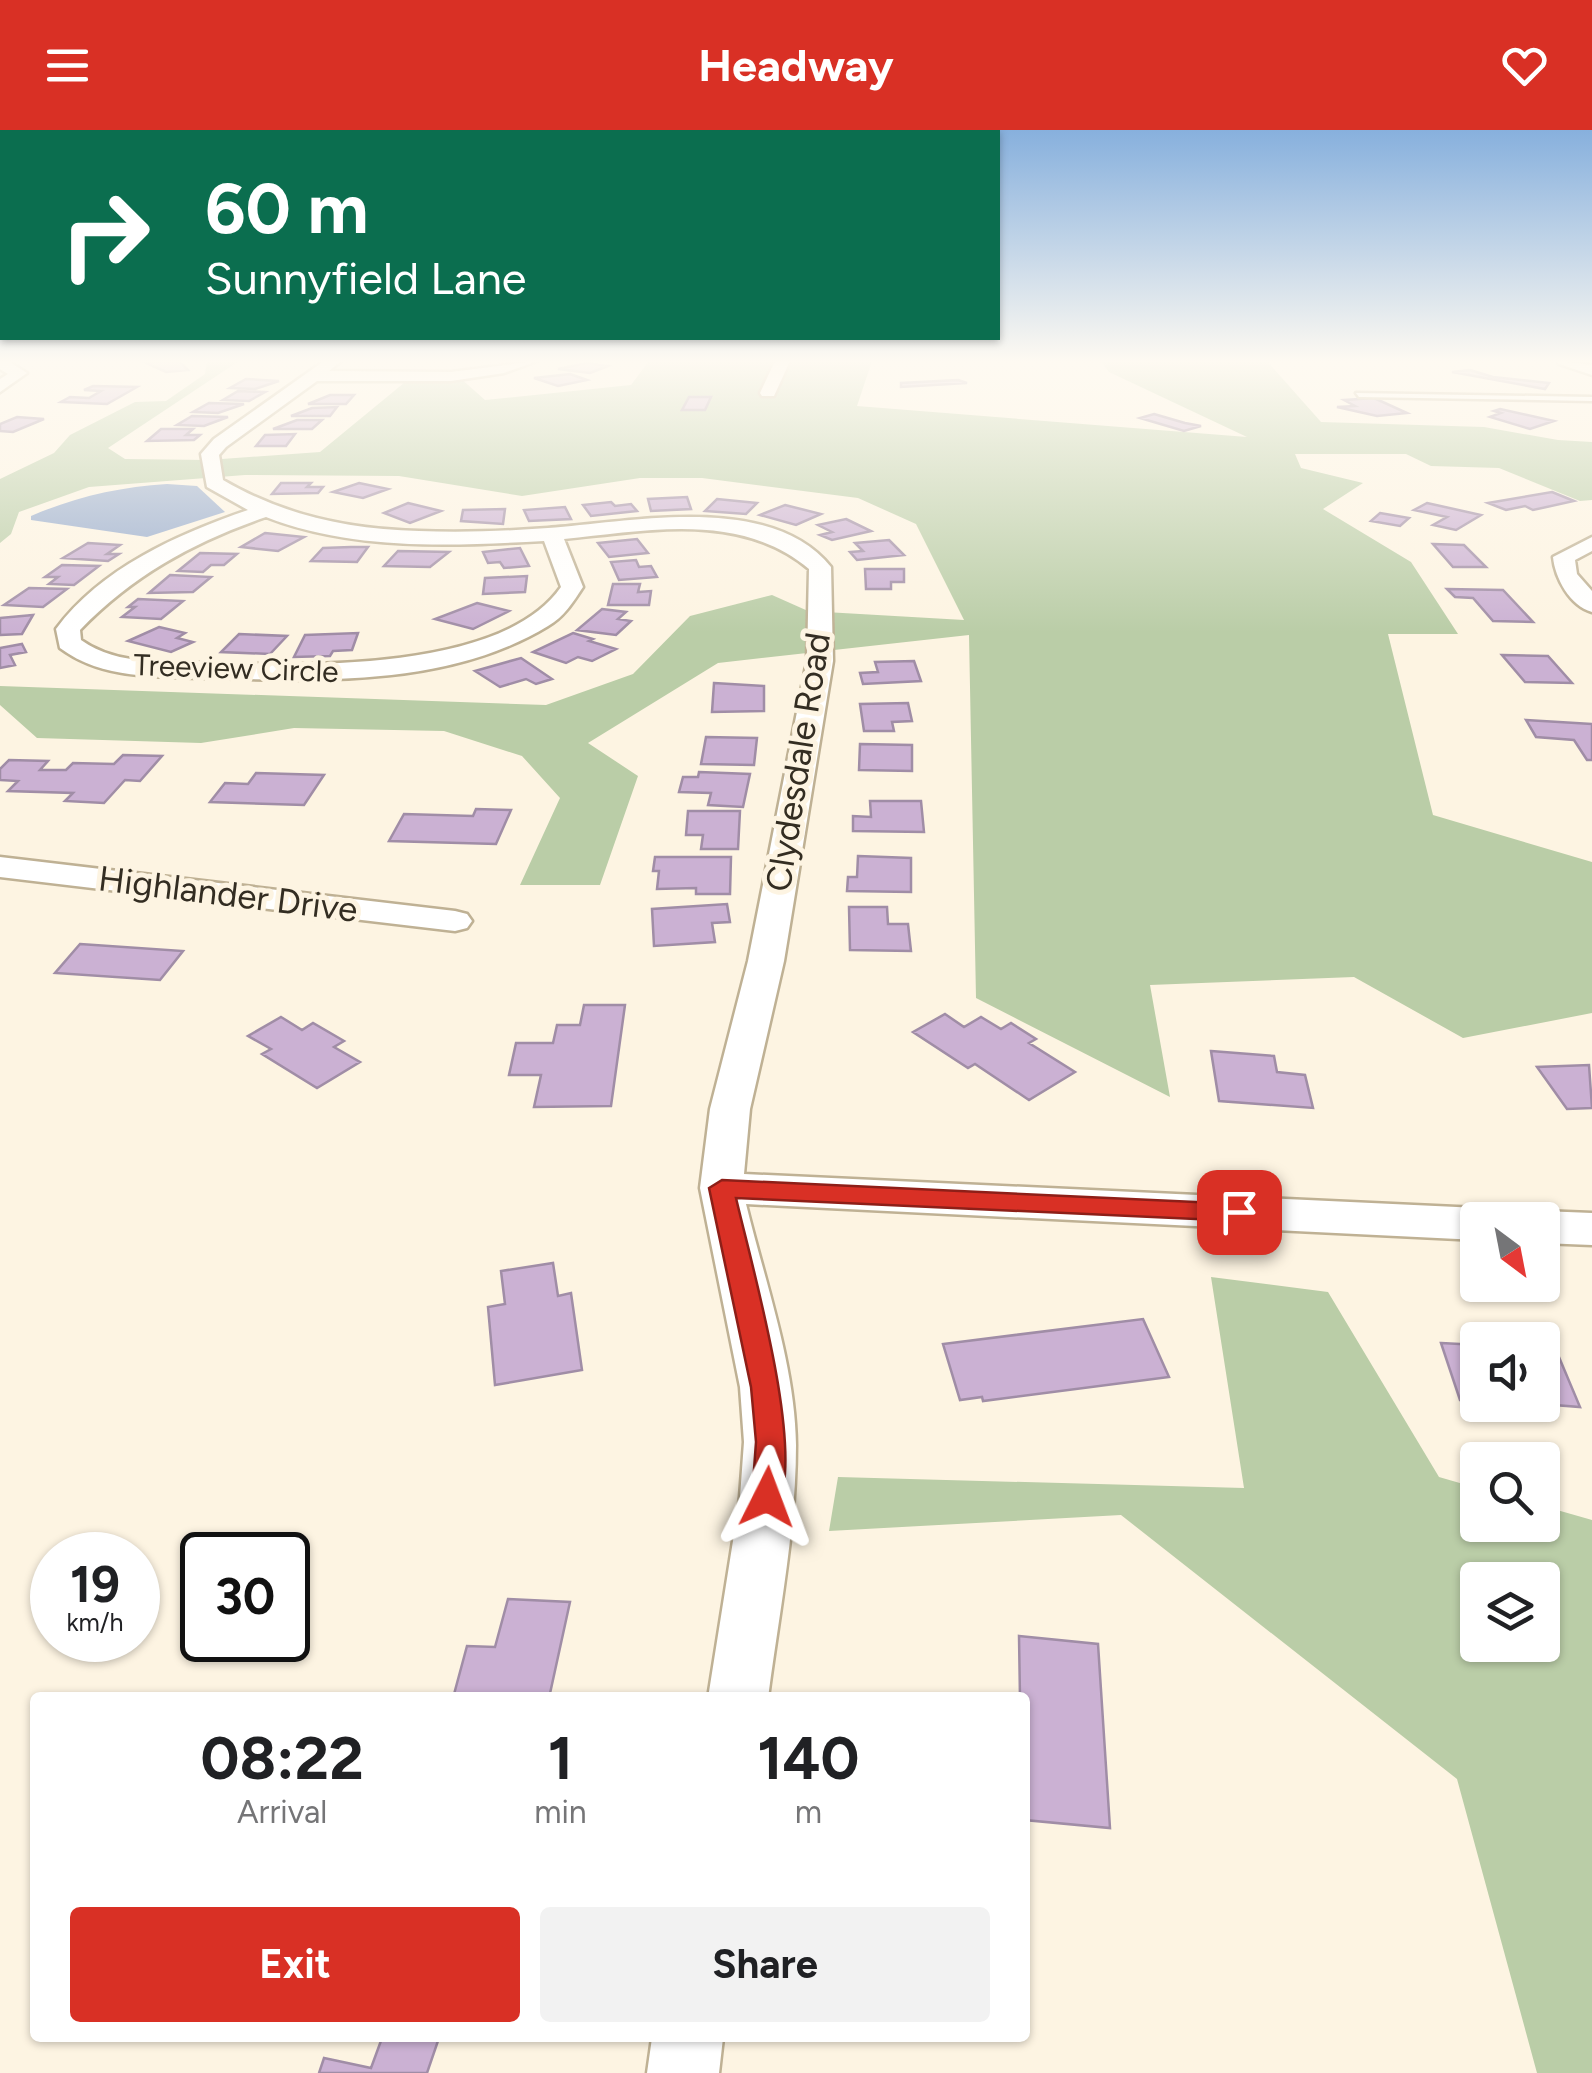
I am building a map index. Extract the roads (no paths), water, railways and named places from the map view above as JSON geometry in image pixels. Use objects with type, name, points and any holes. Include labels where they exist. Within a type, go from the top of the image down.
[{"type":"street","name":"Clydesdale Road","points":[[213,452],[214,483],[258,510],[286,520],[431,537],[552,534],[624,525],[728,527],[780,539],[808,552],[820,566],[820,661],[766,961],[730,1108],[722,1188],[765,1387],[770,1442],[767,1497],[739,1692]]},
{"type":"street","name":"Treeview Circle","points":[[258,510],[154,556],[100,594],[68,629],[69,643],[77,651],[104,662],[152,668],[328,674],[428,662],[475,650],[556,611],[572,587],[552,534]]},
{"type":"street","points":[[1592,543],[1564,557],[1566,575],[1592,605]]},
{"type":"street","name":"Highlander Drive","points":[[0,867],[455,921]]},
{"type":"street","points":[[722,1188],[1460,1223]]},
{"type":"street","points":[[1560,1228],[1592,1229]]},
{"type":"street","points":[[683,2073],[687,2042]]},
{"type":"water","points":[[167,484],[197,486],[225,512],[147,537],[31,520],[31,516],[81,498]]}]
